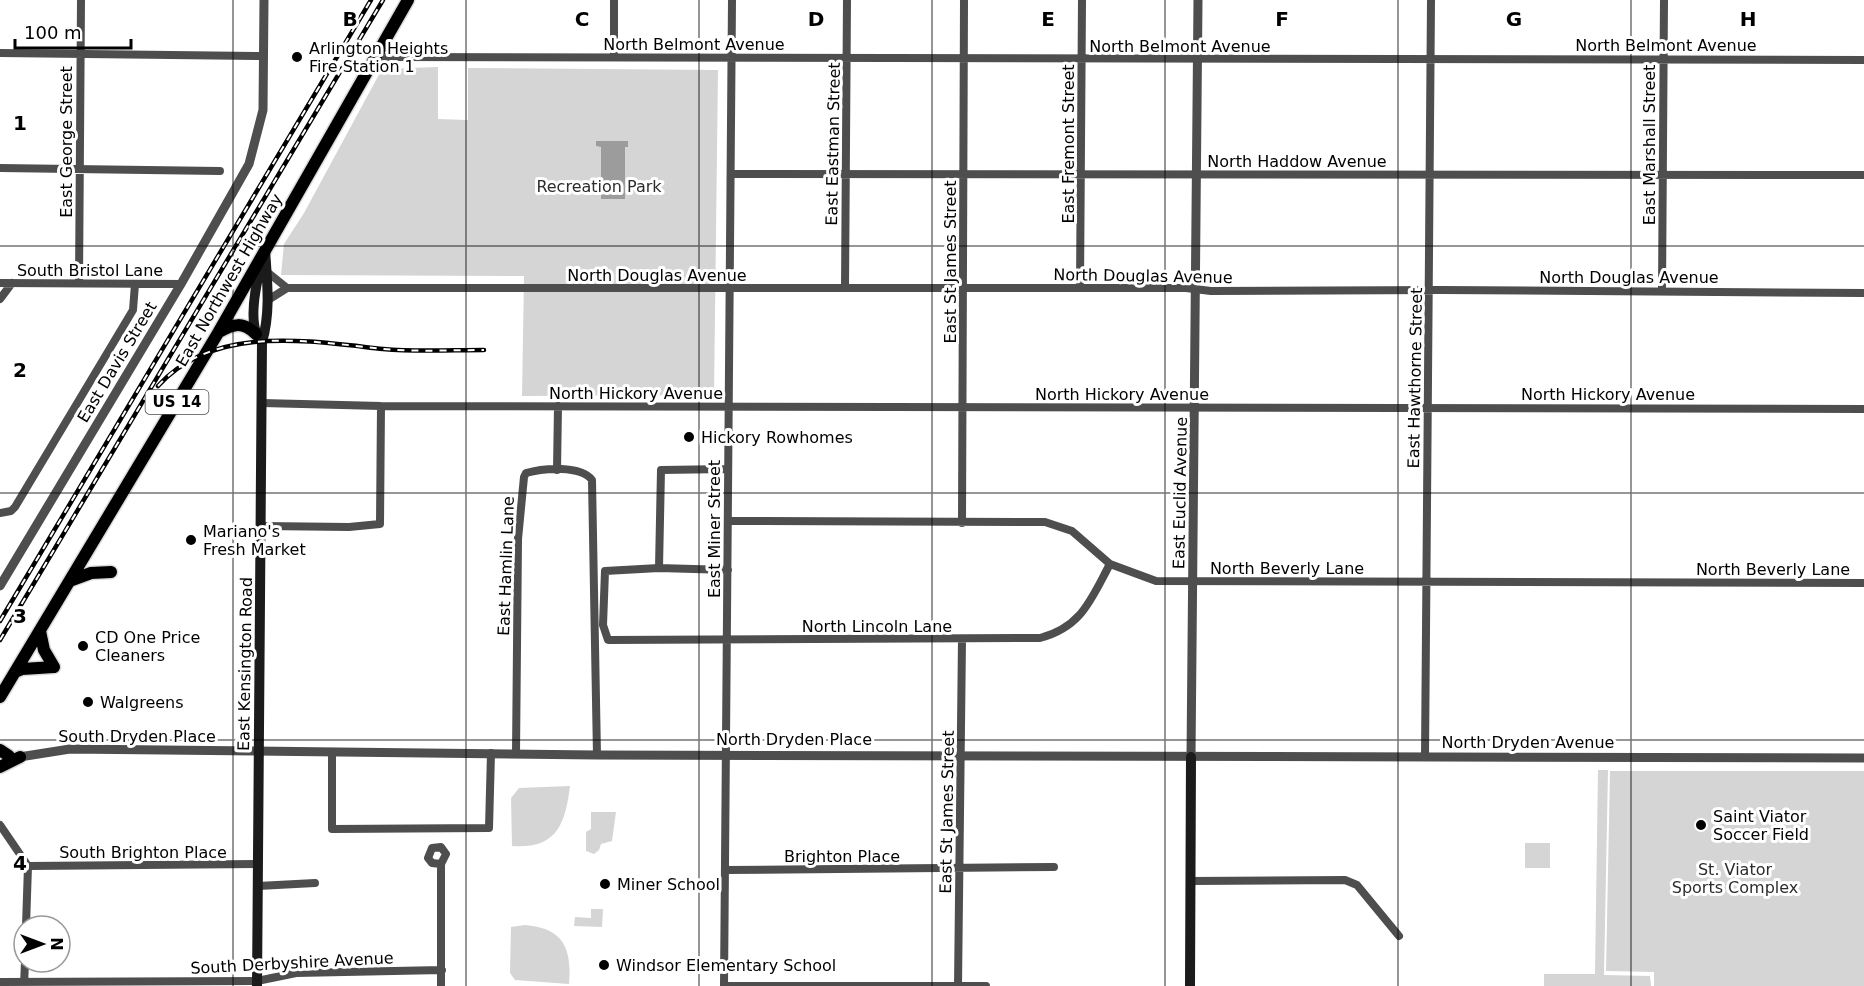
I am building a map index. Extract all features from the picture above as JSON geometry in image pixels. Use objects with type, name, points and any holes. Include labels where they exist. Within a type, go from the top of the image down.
[{"type":"main road","name":"East Northwest Highway","points":[[0,697],[218,333],[408,0]]},
{"type":"main road","name":"East Kensington Road","points":[[259,338],[267,328],[265,249]]},
{"type":"main road","name":"East Kensington Road","points":[[257,983],[262,403],[255,290],[265,249]]},
{"type":"main road","points":[[218,333],[236,324],[244,324],[259,338]]},
{"type":"main road","points":[[72,580],[92,573],[111,572]]},
{"type":"main road","points":[[15,672],[22,669],[54,667],[44,650],[40,631]]},
{"type":"main road","points":[[0,767],[6,756]]},
{"type":"main road","name":"East Euclid Avenue","points":[[1190,986],[1191,757]]},
{"type":"street","name":"East George Street","points":[[79,283],[81,0]]},
{"type":"street","name":"East Davis Street","points":[[0,586],[181,284],[234,193],[254,150],[263,110],[264,0]]},
{"type":"street","points":[[614,0],[614,57]]},
{"type":"street","name":"East Miner Street","points":[[724,986],[732,0]]},
{"type":"street","name":"East Eastman Street","points":[[845,288],[848,0]]},
{"type":"street","name":"East St James Street","points":[[962,523],[964,0]]},
{"type":"street","name":"East Fremont Street","points":[[1080,288],[1082,0]]},
{"type":"street","name":"East Euclid Avenue","points":[[1191,757],[1198,0]]},
{"type":"street","name":"East Hawthorne Street","points":[[1425,757],[1431,0]]},
{"type":"street","name":"East Marshall Street","points":[[1662,291],[1664,0]]},
{"type":"street","points":[[0,53],[263,56]]},
{"type":"street","name":"North Belmont Avenue","points":[[376,57],[1081,60],[1430,57],[1864,60]]},
{"type":"street","points":[[0,168],[220,171]]},
{"type":"street","name":"North Haddow Avenue","points":[[731,174],[1864,175]]},
{"type":"street","points":[[266,271],[286,288],[267,300]]},
{"type":"street","name":"South Bristol Lane","points":[[0,283],[181,284]]},
{"type":"street","points":[[0,299],[12,283]]},
{"type":"street","name":"East Davis Street","points":[[0,513],[11,511],[133,310],[135,284]]},
{"type":"street","name":"North Douglas Avenue","points":[[286,288],[1080,288],[1864,293]]},
{"type":"street","name":"North Hickory Avenue","points":[[262,403],[381,406],[963,408],[1428,406],[1864,409]]},
{"type":"street","points":[[262,526],[349,527],[380,524],[381,406]]},
{"type":"street","points":[[557,470],[558,406]]},
{"type":"street","points":[[728,469],[661,470],[659,568],[728,570]]},
{"type":"street","name":"East Hamlin Lane","points":[[516,753],[518,539],[524,477],[531,471],[557,470],[583,472],[592,480],[597,754]]},
{"type":"street","name":"North Beverly Lane","points":[[728,522],[1056,524],[1082,537],[1110,564],[1156,581],[1864,583]]},
{"type":"street","name":"North Lincoln Lane","points":[[659,568],[604,571],[603,625],[608,640],[1028,639],[1053,635],[1072,625],[1080,616],[1110,564]]},
{"type":"street","name":"East St James Street","points":[[958,986],[962,639]]},
{"type":"street","name":"South Dryden Place","points":[[6,756],[70,749],[398,752]]},
{"type":"street","points":[[332,752],[332,829],[489,828],[491,753]]},
{"type":"street","name":"North Dryden Place","points":[[398,752],[1191,757]]},
{"type":"street","name":"North Dryden Avenue","points":[[1191,757],[1864,758]]},
{"type":"street","points":[[0,825],[28,866],[26,914]]},
{"type":"street","name":"South Brighton Place","points":[[28,866],[258,864]]},
{"type":"street","points":[[441,864],[441,986]]},
{"type":"street","name":"Brighton Place","points":[[725,870],[1054,867]]},
{"type":"street","points":[[1191,880],[1345,880],[1357,885],[1399,936]]},
{"type":"street","points":[[258,886],[315,883]]},
{"type":"street","name":"South Derbyshire Avenue","points":[[0,982],[257,983],[296,974],[442,969]]},
{"type":"street","points":[[724,986],[986,986]]},
{"type":"green space","name":"Recreation Park","points":[[438,67],[438,119],[468,120],[468,68],[718,70],[714,395],[522,396],[524,276],[281,275],[284,244],[304,213],[382,69]]},
{"type":"green space","points":[[1598,770],[1608,770],[1604,975],[1650,976],[1651,986],[1544,986],[1544,974],[1595,974]]},
{"type":"green space","name":"St. Viator Sports Complex","points":[[1610,771],[1864,771],[1864,986],[1654,986],[1654,972],[1606,971]]},
{"type":"green space","points":[[570,786],[565,813],[556,832],[539,844],[512,846],[511,798],[519,788]]},
{"type":"green space","points":[[591,812],[616,812],[612,841],[601,844],[599,850],[594,854],[586,851],[586,832],[591,829]]},
{"type":"green space","points":[[1525,843],[1550,843],[1550,868],[1525,868]]},
{"type":"green space","points":[[591,909],[603,909],[602,927],[574,926],[575,917],[591,918]]},
{"type":"green space","points":[[525,925],[549,931],[563,942],[569,960],[569,984],[515,980],[510,973],[511,927]]},
{"type":"shaded area","points":[[596,141],[628,141],[628,147],[625,147],[625,199],[601,199],[601,147],[596,146]]},
{"type":"railway","points":[[0,621],[371,0]]},
{"type":"railway","points":[[0,640],[383,0]]},
{"type":"railway","points":[[158,386],[181,366],[206,353],[234,345],[264,341],[324,343],[383,349],[484,350]]},
{"type":"place","name":"Arlington Heights Fire Station 1","points":[[297,57]]},
{"type":"place","name":"Hickory Rowhomes","points":[[689,437]]},
{"type":"place","name":"Mariano's Fresh Market","points":[[191,540]]},
{"type":"place","name":"CD One Price Cleaners","points":[[83,646]]},
{"type":"place","name":"Walgreens","points":[[88,702]]},
{"type":"place","name":"Saint Viator Soccer Field","points":[[1701,825]]},
{"type":"place","name":"Miner School","points":[[605,884]]},
{"type":"place","name":"Windsor Elementary School","points":[[604,965]]}]
